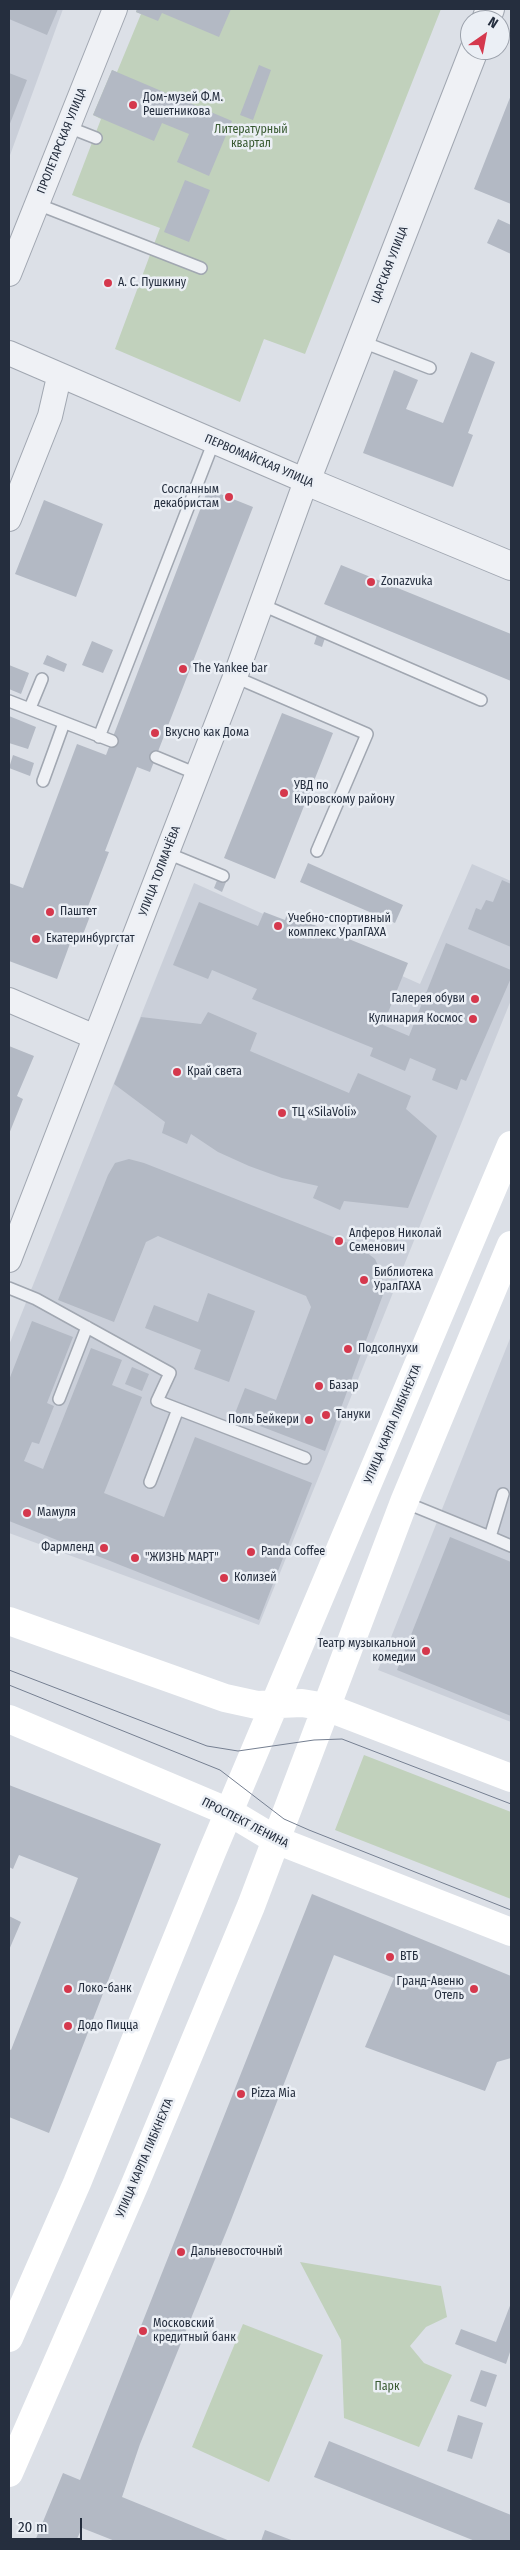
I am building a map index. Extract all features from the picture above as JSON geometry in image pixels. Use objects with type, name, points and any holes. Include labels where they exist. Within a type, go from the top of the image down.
[{"type":"main road","name":"УЛИЦА КАРЛА ЛИБКНЕХТА","points":[[231,1813],[511,1145]]},
{"type":"main road","points":[[326,1707],[404,1502],[511,1245]]},
{"type":"main road","points":[[9,1621],[225,1698],[257,1705],[302,1703],[326,1707],[511,1778]]},
{"type":"main road","name":"УЛИЦА КАРЛА ЛИБКНЕХТА","points":[[9,2473],[135,2184],[251,1906],[326,1707]]},
{"type":"main road","name":"ПРОСПЕКТ ЛЕНИНА","points":[[9,1719],[231,1813],[276,1840],[511,1932]]},
{"type":"main road","points":[[9,2338],[77,2183],[212,1852],[231,1813]]},
{"type":"street","name":"ПРОЛЕТАРСКАЯ УЛИЦА","points":[[9,274],[115,9]]},
{"type":"street","name":"ЦАРСКАЯ УЛИЦА","points":[[306,481],[470,60]]},
{"type":"street","name":"ПЕРВОМАЙСКАЯ УЛИЦА","points":[[9,353],[59,377],[511,566]]},
{"type":"street","points":[[9,519],[50,416],[59,377]]},
{"type":"street","name":"УЛИЦА ТОЛМАЧЁВА","points":[[10,1253],[235,677],[306,481]]},
{"type":"street","points":[[9,1000],[95,1037]]},
{"type":"lane","points":[[68,126],[96,138]]},
{"type":"lane","points":[[37,204],[201,268]]},
{"type":"lane","points":[[360,341],[430,368]]},
{"type":"lane","points":[[99,737],[214,441]]},
{"type":"lane","points":[[260,604],[482,700]]},
{"type":"lane","points":[[235,677],[367,734],[317,851]]},
{"type":"lane","points":[[30,708],[42,679]]},
{"type":"lane","points":[[9,701],[112,741]]},
{"type":"lane","points":[[42,781],[64,723]]},
{"type":"lane","points":[[156,758],[197,774]]},
{"type":"lane","points":[[167,853],[223,876]]},
{"type":"lane","points":[[9,1288],[36,1299],[170,1374],[157,1401],[305,1458]]},
{"type":"lane","points":[[59,1399],[87,1328]]},
{"type":"lane","points":[[150,1482],[178,1409]]},
{"type":"lane","points":[[490,1537],[503,1494]]},
{"type":"lane","points":[[404,1502],[511,1546]]},
{"type":"shaded area","points":[[9,9],[63,9],[9,158]]},
{"type":"shaded area","points":[[472,864],[511,881],[511,1000],[259,1625],[9,1533],[9,1345],[194,883],[420,984]]},
{"type":"shaded area","points":[[511,1336],[511,1722],[378,1670]]},
{"type":"green space","name":"Литературный квартал","points":[[137,9],[441,9],[305,354],[264,339],[240,402],[115,349],[160,228],[72,195],[101,119],[93,115],[112,70],[117,72],[141,14],[136,12]]},
{"type":"green space","points":[[364,1755],[511,1812],[511,1899],[335,1830]]},
{"type":"green space","name":"Парк","points":[[300,2262],[441,2286],[447,2317],[426,2327],[410,2346],[424,2363],[452,2375],[419,2447],[344,2418],[341,2340]]},
{"type":"green space","points":[[243,2324],[323,2355],[269,2482],[192,2447]]},
{"type":"building","points":[[9,9],[58,9],[47,35],[9,19]]},
{"type":"building","points":[[137,9],[231,9],[219,37],[162,13],[158,21],[136,12]]},
{"type":"building","points":[[259,65],[271,70],[253,120],[240,115]]},
{"type":"building","points":[[112,70],[232,121],[209,176],[177,162],[189,134],[162,123],[154,141],[93,115]]},
{"type":"building","points":[[9,73],[27,80],[9,126]]},
{"type":"building","points":[[511,95],[511,204],[474,189]]},
{"type":"building","points":[[185,180],[210,190],[189,242],[164,232]]},
{"type":"building","points":[[498,219],[511,225],[511,254],[487,243]]},
{"type":"building","points":[[471,352],[495,362],[468,433],[473,435],[453,487],[363,453],[394,370],[418,380],[406,409],[443,423]]},
{"type":"building","points":[[208,489],[253,507],[150,772],[137,767],[105,851],[109,852],[87,909],[92,911],[80,942],[72,938],[57,979],[9,961],[9,883],[23,888],[77,744],[106,755]]},
{"type":"building","points":[[44,500],[103,524],[76,597],[15,574]]},
{"type":"building","points":[[341,565],[511,634],[511,681],[324,604]]},
{"type":"building","points":[[317,635],[325,638],[322,647],[314,644]]},
{"type":"building","points":[[92,641],[113,650],[103,673],[82,665]]},
{"type":"building","points":[[47,655],[67,664],[64,672],[43,664]]},
{"type":"building","points":[[9,665],[29,673],[21,694],[9,689]]},
{"type":"building","points":[[282,713],[333,733],[275,879],[224,858]]},
{"type":"building","points":[[9,716],[36,727],[28,749],[9,743]]},
{"type":"building","points":[[13,755],[34,763],[30,776],[9,768]]},
{"type":"building","points":[[308,863],[403,905],[395,923],[300,882]]},
{"type":"building","points":[[218,878],[226,882],[222,892],[214,888]]},
{"type":"building","points":[[502,880],[511,884],[511,947],[468,929],[476,908],[481,910],[486,900],[493,902]]},
{"type":"building","points":[[199,902],[258,926],[264,912],[285,920],[287,914],[408,963],[383,1025],[409,1036],[446,943],[511,970],[511,978],[466,1081],[461,1079],[457,1090],[432,1080],[436,1069],[410,1058],[405,1071],[370,1056],[373,1048],[252,999],[257,989],[212,970],[208,979],[173,965]]},
{"type":"building","name":"ТЦ «SilaVoli»","points":[[208,1012],[257,1033],[250,1051],[349,1093],[358,1073],[411,1096],[406,1109],[437,1136],[408,1208],[344,1201],[340,1210],[313,1198],[318,1186],[282,1178],[249,1166],[218,1152],[191,1134],[187,1144],[162,1133],[165,1122],[114,1084],[141,1017],[201,1024]]},
{"type":"building","points":[[9,1046],[34,1056],[17,1096],[23,1099],[9,1134]]},
{"type":"building","points":[[129,1159],[144,1163],[361,1248],[375,1259],[382,1274],[384,1292],[325,1451],[234,1416],[245,1388],[276,1400],[311,1307],[306,1296],[158,1236],[146,1242],[114,1322],[58,1300],[108,1175],[115,1163]]},
{"type":"building","points":[[208,1293],[255,1311],[229,1382],[194,1369],[201,1350],[145,1328],[154,1305],[198,1322]]},
{"type":"building","points":[[32,1321],[73,1337],[47,1403],[54,1406],[39,1444],[32,1442],[24,1461],[43,1469],[91,1348],[122,1360],[112,1385],[142,1397],[104,1493],[164,1517],[195,1437],[312,1483],[259,1620],[9,1521],[9,1380]]},
{"type":"building","points":[[132,1367],[149,1374],[142,1391],[125,1384]]},
{"type":"building","points":[[450,1537],[511,1562],[511,1716],[397,1670]]},
{"type":"building","points":[[9,1785],[161,1844],[49,2133],[9,2117],[9,2049],[11,2050],[78,1878],[19,1855],[13,1869],[9,1867]]},
{"type":"building","points":[[312,1894],[511,1976],[511,2058],[497,2062],[485,2091],[365,2047],[394,1978],[334,1955],[231,2220],[140,2444],[122,2497],[230,2541],[115,2541],[82,2528],[76,2541],[35,2541],[63,2473],[80,2480]]},
{"type":"building","points":[[9,1916],[21,1922],[9,1950]]},
{"type":"building","points":[[511,2303],[511,2349],[506,2364],[455,2344],[461,2329],[496,2342]]},
{"type":"building","points":[[481,2370],[497,2375],[486,2407],[470,2401]]},
{"type":"building","points":[[458,2415],[483,2423],[472,2459],[447,2451]]},
{"type":"building","points":[[329,2441],[511,2515],[511,2541],[475,2541],[314,2477]]},
{"type":"building","points":[[265,2530],[294,2541],[261,2541]]},
{"type":"tram line","points":[[9,1670],[207,1746],[238,1751],[314,1740],[342,1739],[511,1804]]},
{"type":"tram line","points":[[9,1685],[220,1770],[284,1819],[511,1910]]},
{"type":"place","name":"Дом-музей Ф.М. Решетникова","points":[[133,105]]},
{"type":"place","name":"А. С. Пушкину","points":[[108,283]]},
{"type":"place","name":"Сосланным декабристам","points":[[229,497]]},
{"type":"place","name":"Zonazvuka","points":[[371,582]]},
{"type":"place","name":"The Yankee bar","points":[[183,669]]},
{"type":"place","name":"Вкусно как Дома","points":[[155,733]]},
{"type":"place","name":"УВД по Кировскому району","points":[[284,793]]},
{"type":"place","name":"Паштет","points":[[50,912]]},
{"type":"place","name":"Учебно-спортивный комплекс УралГАХА","points":[[278,926]]},
{"type":"place","name":"Екатеринбургстат","points":[[36,939]]},
{"type":"place","name":"Галерея обуви","points":[[475,999]]},
{"type":"place","name":"Кулинария Космос","points":[[473,1019]]},
{"type":"place","name":"Край света","points":[[177,1072]]},
{"type":"place","name":"ТЦ «SilaVoli»","points":[[282,1113]]},
{"type":"place","name":"Алферов Николай Семенович","points":[[339,1241]]},
{"type":"place","name":"Библиотека УралГАХА","points":[[364,1280]]},
{"type":"place","name":"Подсолнухи","points":[[348,1349]]},
{"type":"place","name":"Базар","points":[[319,1386]]},
{"type":"place","name":"Тануки","points":[[326,1415]]},
{"type":"place","name":"Поль Бейкери","points":[[309,1420]]},
{"type":"place","name":"Мамуля","points":[[27,1513]]},
{"type":"place","name":"Фармленд","points":[[104,1548]]},
{"type":"place","name":"Panda Coffee","points":[[251,1552]]},
{"type":"place","name":"\"ЖИЗНЬ МАРТ\"","points":[[135,1558]]},
{"type":"place","name":"Колизей","points":[[224,1578]]},
{"type":"place","name":"Театр музыкальной комедии","points":[[426,1651]]},
{"type":"place","name":"ВТБ","points":[[390,1957]]},
{"type":"place","name":"Локо-банк","points":[[68,1989]]},
{"type":"place","name":"Гранд-Авеню Отель","points":[[474,1989]]},
{"type":"place","name":"Додо Пицца","points":[[68,2026]]},
{"type":"place","name":"Pizza Mia","points":[[241,2094]]},
{"type":"place","name":"Дальневосточный","points":[[181,2252]]},
{"type":"place","name":"Московский кредитный банк","points":[[143,2331]]}]
